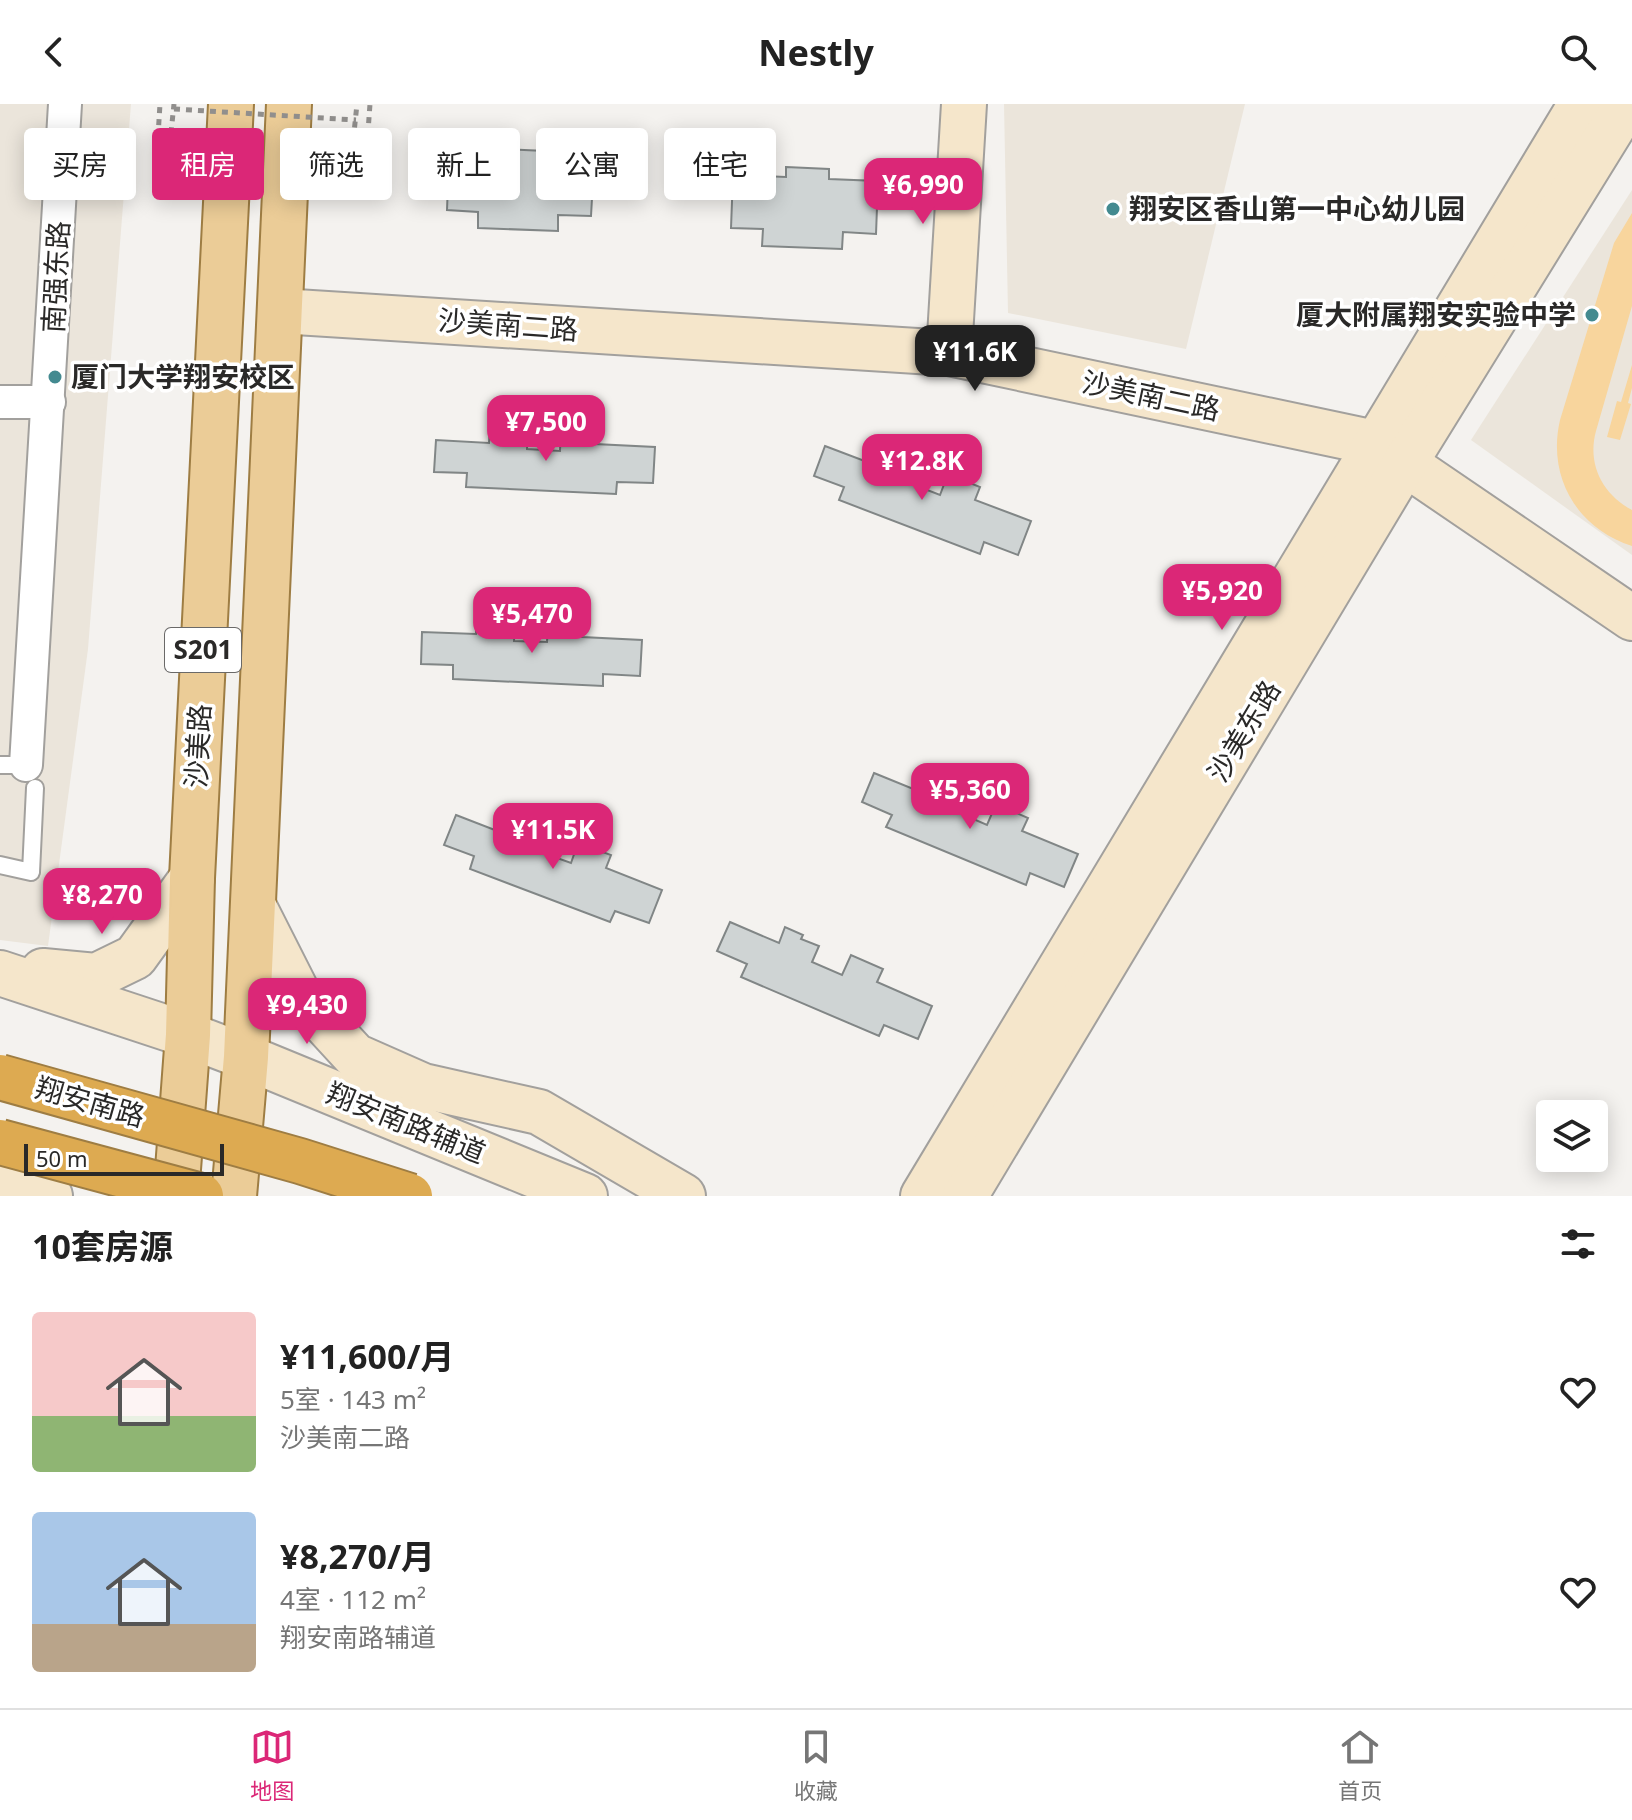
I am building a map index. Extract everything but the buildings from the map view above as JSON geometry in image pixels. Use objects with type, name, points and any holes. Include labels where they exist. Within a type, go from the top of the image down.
[{"type":"highway","name":"翔安南路","points":[[0,1077],[300,1161],[410,1196]]},
{"type":"highway","points":[[0,1142],[201,1196]]},
{"type":"main road","name":"沙美路","points":[[176,1196],[188,1035],[192,878],[231,104]]},
{"type":"main road","name":"S201","points":[[234,1196],[254,907],[289,104]]},
{"type":"street","name":"南强东路","points":[[20,773],[49,402],[65,104]]},
{"type":"street","points":[[949,353],[964,104]]},
{"type":"street","name":"沙美东路","points":[[965,1196],[1390,453],[1581,104]]},
{"type":"street","name":"沙美东路","points":[[923,1196],[1390,453],[1627,104]]},
{"type":"street","name":"沙美南二路","points":[[280,311],[949,353],[1390,453],[1632,618]]},
{"type":"street","points":[[0,402],[49,402]]},
{"type":"street","points":[[0,970],[96,976],[135,957],[192,878]]},
{"type":"street","points":[[254,907],[298,994],[355,1056],[423,1086],[539,1112],[683,1196]]},
{"type":"street","name":"翔安南路辅道","points":[[0,970],[246,1057],[585,1196]]},
{"type":"street","points":[[0,1183],[50,1196]]},
{"type":"lane","points":[[0,865],[31,872],[20,773]]},
{"type":"path","points":[[159,128],[160,104]]},
{"type":"path","points":[[355,128],[357,104]]},
{"type":"path","points":[[368,128],[370,104]]},
{"type":"path","points":[[172,128],[174,106],[356,120]]},
{"type":"shaded area","name":"厦门大学翔安校区","points":[[0,104],[131,104],[129,128],[24,128],[24,200],[123,200],[88,649],[48,946],[0,940]]},
{"type":"shaded area","name":"翔安区香山第一中心幼儿园","points":[[1004,104],[1245,104],[1186,349],[1008,313]]},
{"type":"shaded area","name":"厦大附属翔安实验中学","points":[[1632,190],[1632,555],[1471,440]]},
{"type":"shaded area","points":[[1632,213],[1632,306],[1596,431],[1594,455],[1599,477],[1605,487],[1632,510],[1632,546],[1595,527],[1581,513],[1562,480],[1557,441],[1560,420],[1614,243]]},
{"type":"shaded area","points":[[1632,365],[1632,388],[1628,403],[1631,404],[1620,440],[1607,437],[1617,401],[1621,402]]},
{"type":"place","name":"翔安区香山第一中心幼儿园","points":[[1113,209]]},
{"type":"place","name":"厦大附属翔安实验中学","points":[[1592,315]]},
{"type":"place","name":"厦门大学翔安校区","points":[[55,377]]}]
